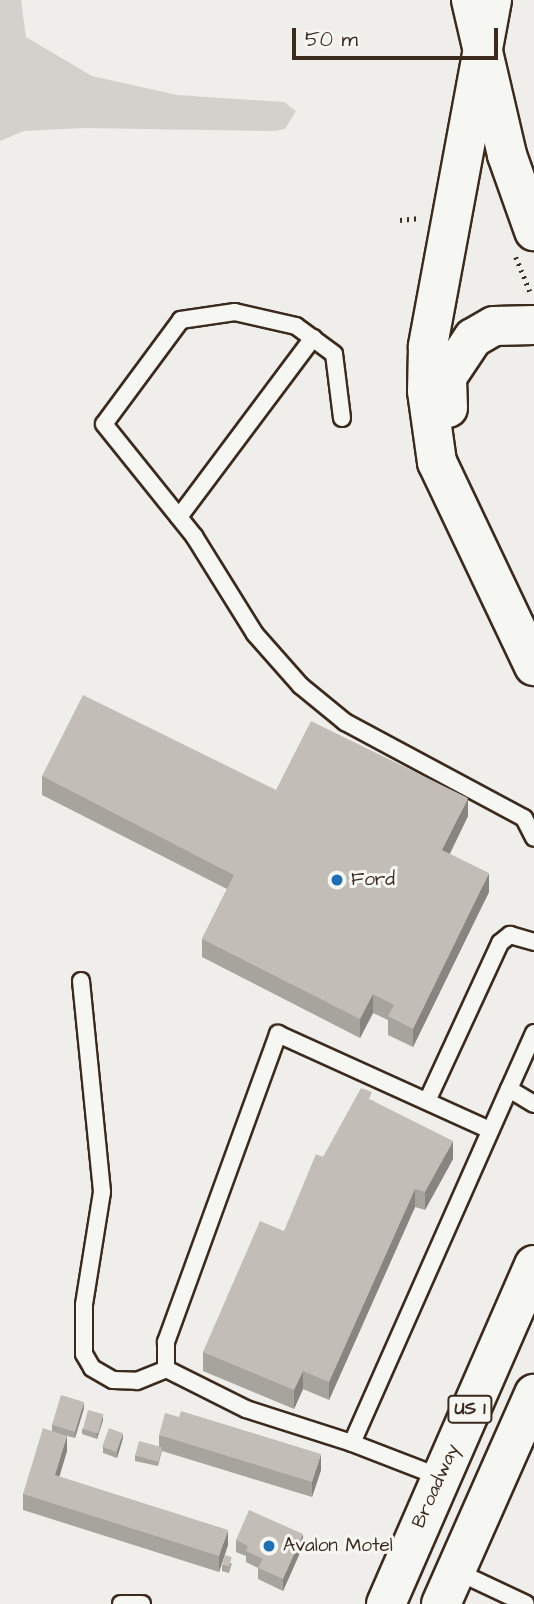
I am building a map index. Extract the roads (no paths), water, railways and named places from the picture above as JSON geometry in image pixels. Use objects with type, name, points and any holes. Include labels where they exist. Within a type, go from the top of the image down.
[{"type":"main road","points":[[471,0],[481,50],[534,231]]},
{"type":"main road","points":[[481,0],[481,50]]},
{"type":"main road","points":[[492,0],[428,347],[427,391],[437,462],[534,666]]},
{"type":"main road","points":[[534,325],[494,326],[473,338],[447,377],[451,455],[534,630]]},
{"type":"main road","name":"Broadway","points":[[386,1604],[534,1265]]},
{"type":"main road","name":"US 1","points":[[449,1588],[534,1394]]},
{"type":"lane","points":[[342,418],[334,354],[296,326],[235,312],[181,320],[104,424],[178,517],[255,634],[302,686],[345,722],[524,818],[534,838]]},
{"type":"lane","points":[[178,517],[313,338]]},
{"type":"lane","points":[[428,1100],[500,943],[510,936],[534,942]]},
{"type":"lane","points":[[81,981],[102,1192],[84,1305],[84,1354],[92,1368],[113,1380],[138,1381],[166,1369],[246,1409],[352,1443],[440,1477]]},
{"type":"lane","points":[[352,1443],[534,1033]]},
{"type":"lane","points":[[166,1369],[166,1342],[278,1034],[490,1130]]},
{"type":"lane","points":[[509,1089],[534,1104]]},
{"type":"lane","points":[[449,1588],[527,1602],[534,1584]]},
{"type":"lane","points":[[121,1604],[142,1604]]},
{"type":"place","name":"Ford","points":[[337,880]]},
{"type":"place","name":"Avalon Motel","points":[[269,1546]]}]
